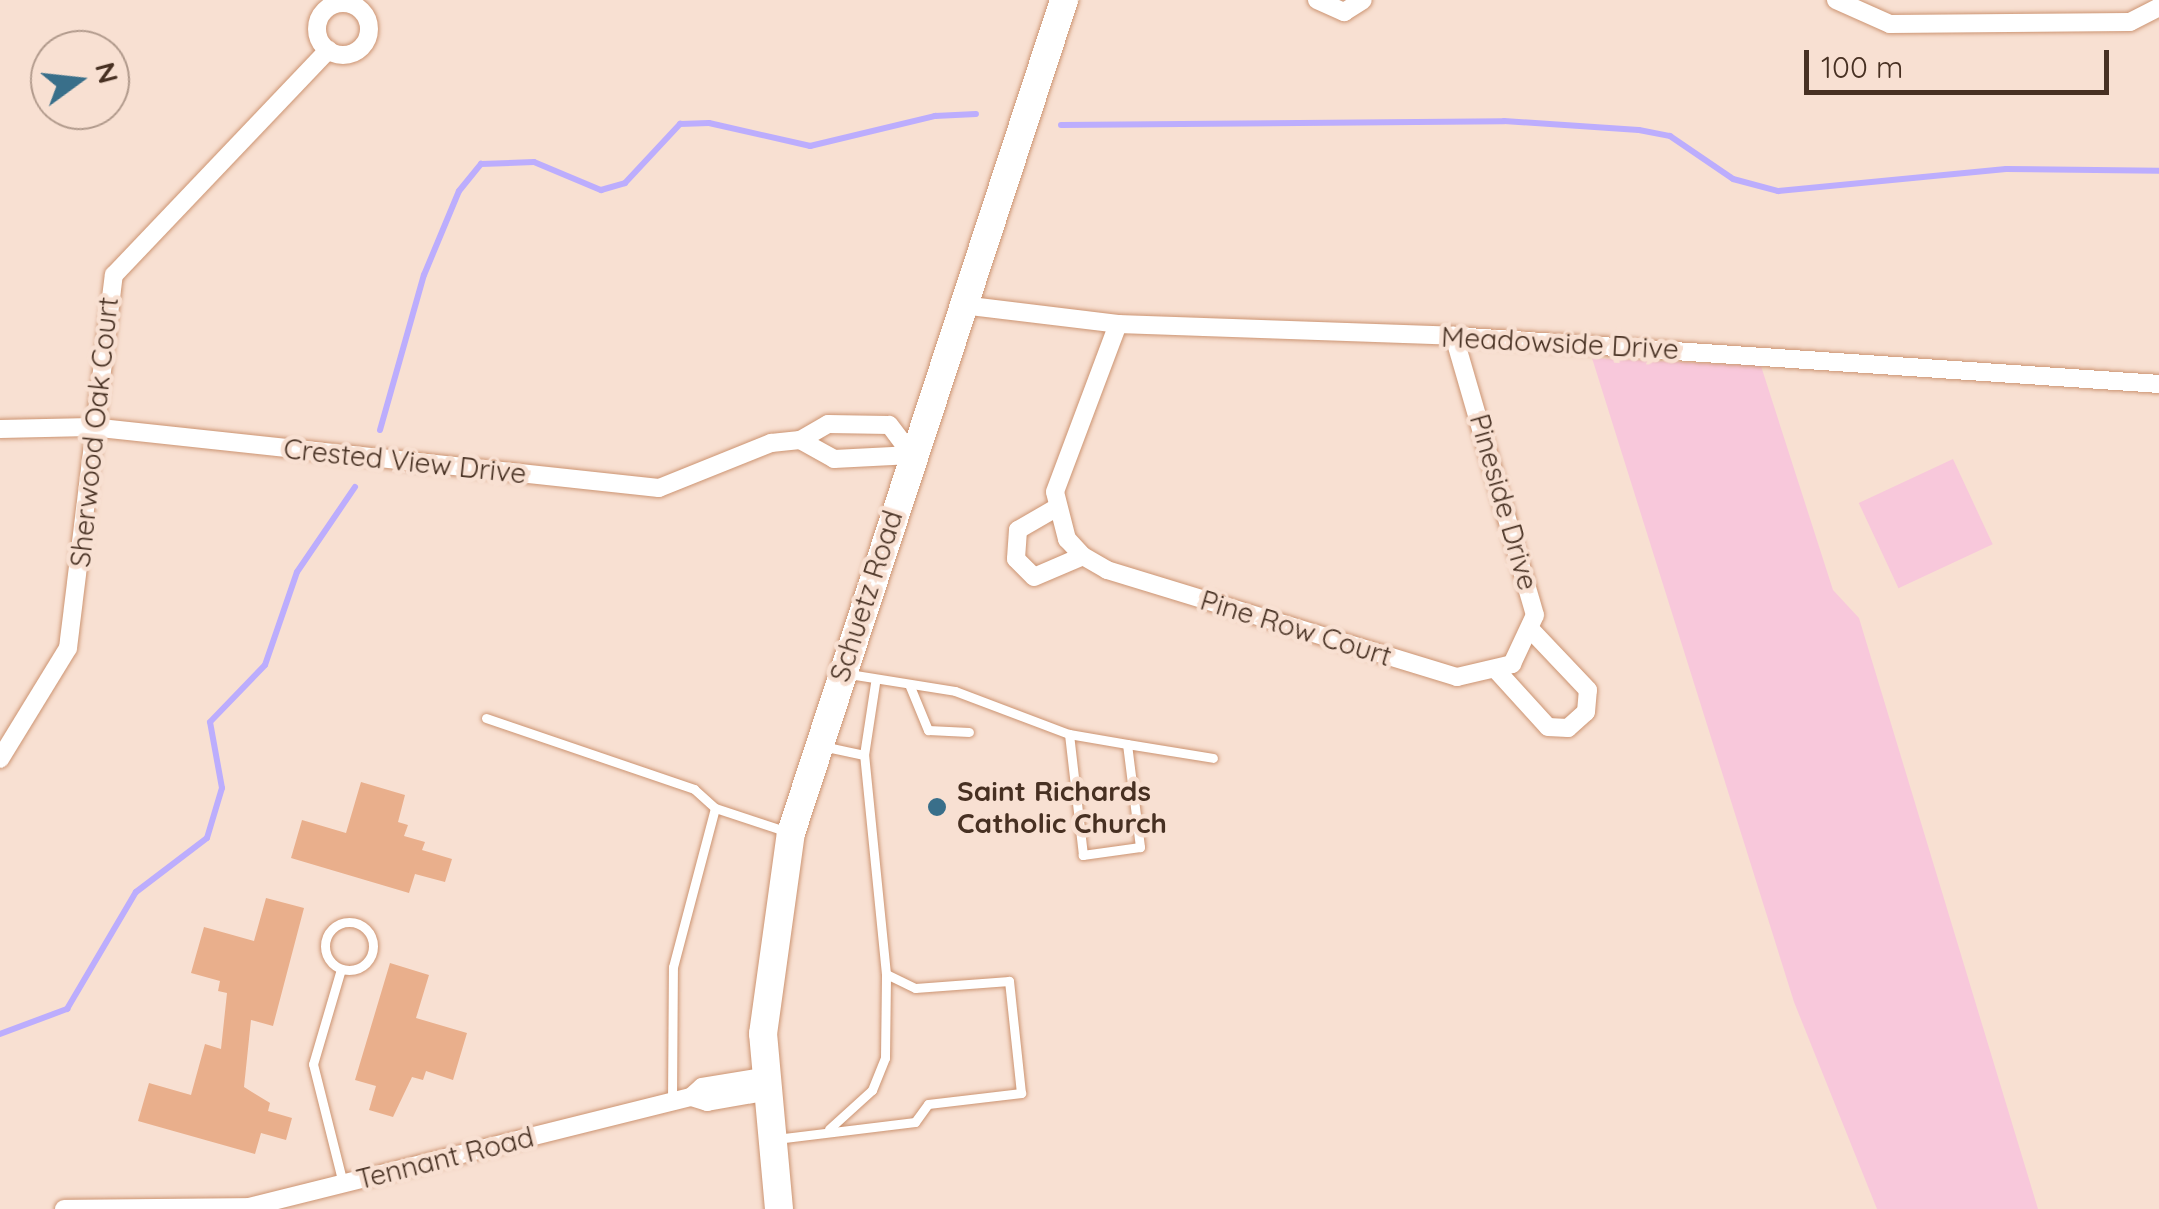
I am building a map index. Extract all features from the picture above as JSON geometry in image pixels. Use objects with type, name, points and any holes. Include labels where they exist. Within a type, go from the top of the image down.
[{"type":"main road","name":"Schuetz Road","points":[[780,1209],[768,1140],[764,1084],[766,991],[792,833],[817,745],[1064,0]]},
{"type":"street","points":[[1317,0],[1335,12],[1363,0]]},
{"type":"street","points":[[1836,0],[1890,24],[2130,22],[2159,8]]},
{"type":"street","name":"Sherwood Oak Court","points":[[0,759],[68,648],[91,427],[114,274],[328,50]]},
{"type":"street","name":"Meadowside Drive","points":[[962,305],[1118,324],[1454,336],[2159,384]]},
{"type":"street","points":[[1056,508],[1018,530],[1023,571],[1050,574],[1084,556],[1056,508],[1054,492],[1118,324]]},
{"type":"street","name":"Pineside Drive","points":[[1454,336],[1534,598],[1531,630],[1505,668]]},
{"type":"street","name":"Crested View Drive","points":[[0,429],[91,427],[659,488],[771,443],[800,440],[828,424],[889,425],[912,455]]},
{"type":"street","points":[[800,440],[834,459],[912,455]]},
{"type":"street","name":"Pine Row Court","points":[[1084,556],[1107,570],[1458,677],[1505,668]]},
{"type":"street","points":[[1505,668],[1548,727],[1568,728],[1586,712],[1588,690],[1531,630]]},
{"type":"street","name":"Tennant Road","points":[[64,1209],[250,1207],[691,1097],[702,1087],[764,1084]]},
{"type":"lane","points":[[842,672],[875,683],[955,691],[1069,734],[1212,758]]},
{"type":"lane","points":[[824,1132],[872,1090],[885,1058],[886,974],[864,755],[875,683]]},
{"type":"lane","points":[[909,684],[928,730],[969,732]]},
{"type":"lane","points":[[486,718],[694,789],[715,808],[792,833]]},
{"type":"lane","points":[[1069,734],[1084,855],[1140,848],[1126,744]]},
{"type":"lane","points":[[817,745],[864,755]]},
{"type":"lane","points":[[672,1102],[673,966],[715,808]]},
{"type":"lane","points":[[358,923],[373,942],[370,958],[341,969],[325,953],[326,937],[336,925],[358,923]]},
{"type":"lane","points":[[341,969],[313,1064],[343,1183]]},
{"type":"lane","points":[[768,1140],[915,1122],[928,1104],[1020,1093],[1009,981],[915,988],[886,974]]},
{"type":"shaded area","points":[[1592,358],[1761,366],[1833,590],[1859,618],[2038,1209],[1877,1209],[1794,1002]]},
{"type":"shaded area","points":[[1953,459],[1993,544],[1898,588],[1859,503]]},
{"type":"building","points":[[361,782],[405,795],[398,822],[408,825],[404,836],[425,842],[422,850],[452,859],[445,882],[415,874],[409,893],[291,858],[302,820],[346,833]]},
{"type":"building","points":[[266,898],[304,908],[273,1026],[251,1020],[244,1087],[270,1103],[268,1111],[292,1118],[286,1140],[261,1133],[255,1154],[138,1121],[149,1083],[191,1095],[205,1044],[221,1049],[227,993],[218,991],[220,981],[191,973],[204,927],[254,941]]},
{"type":"building","points":[[390,963],[429,975],[416,1018],[467,1033],[453,1080],[426,1071],[423,1080],[412,1077],[393,1117],[369,1110],[376,1086],[355,1080]]},
{"type":"waterway","points":[[380,430],[424,275],[459,191],[481,164],[534,162],[601,190],[625,183],[680,124],[709,123],[810,146],[935,116],[976,114]]},
{"type":"waterway","points":[[1061,125],[1504,121],[1639,130],[1670,136],[1733,179],[1778,191],[2006,169],[2159,171]]},
{"type":"waterway","points":[[0,1034],[67,1009],[136,892],[207,838],[222,788],[210,722],[265,665],[297,572],[355,487]]},
{"type":"place","name":"Saint Richards Catholic Church","points":[[937,807]]}]
